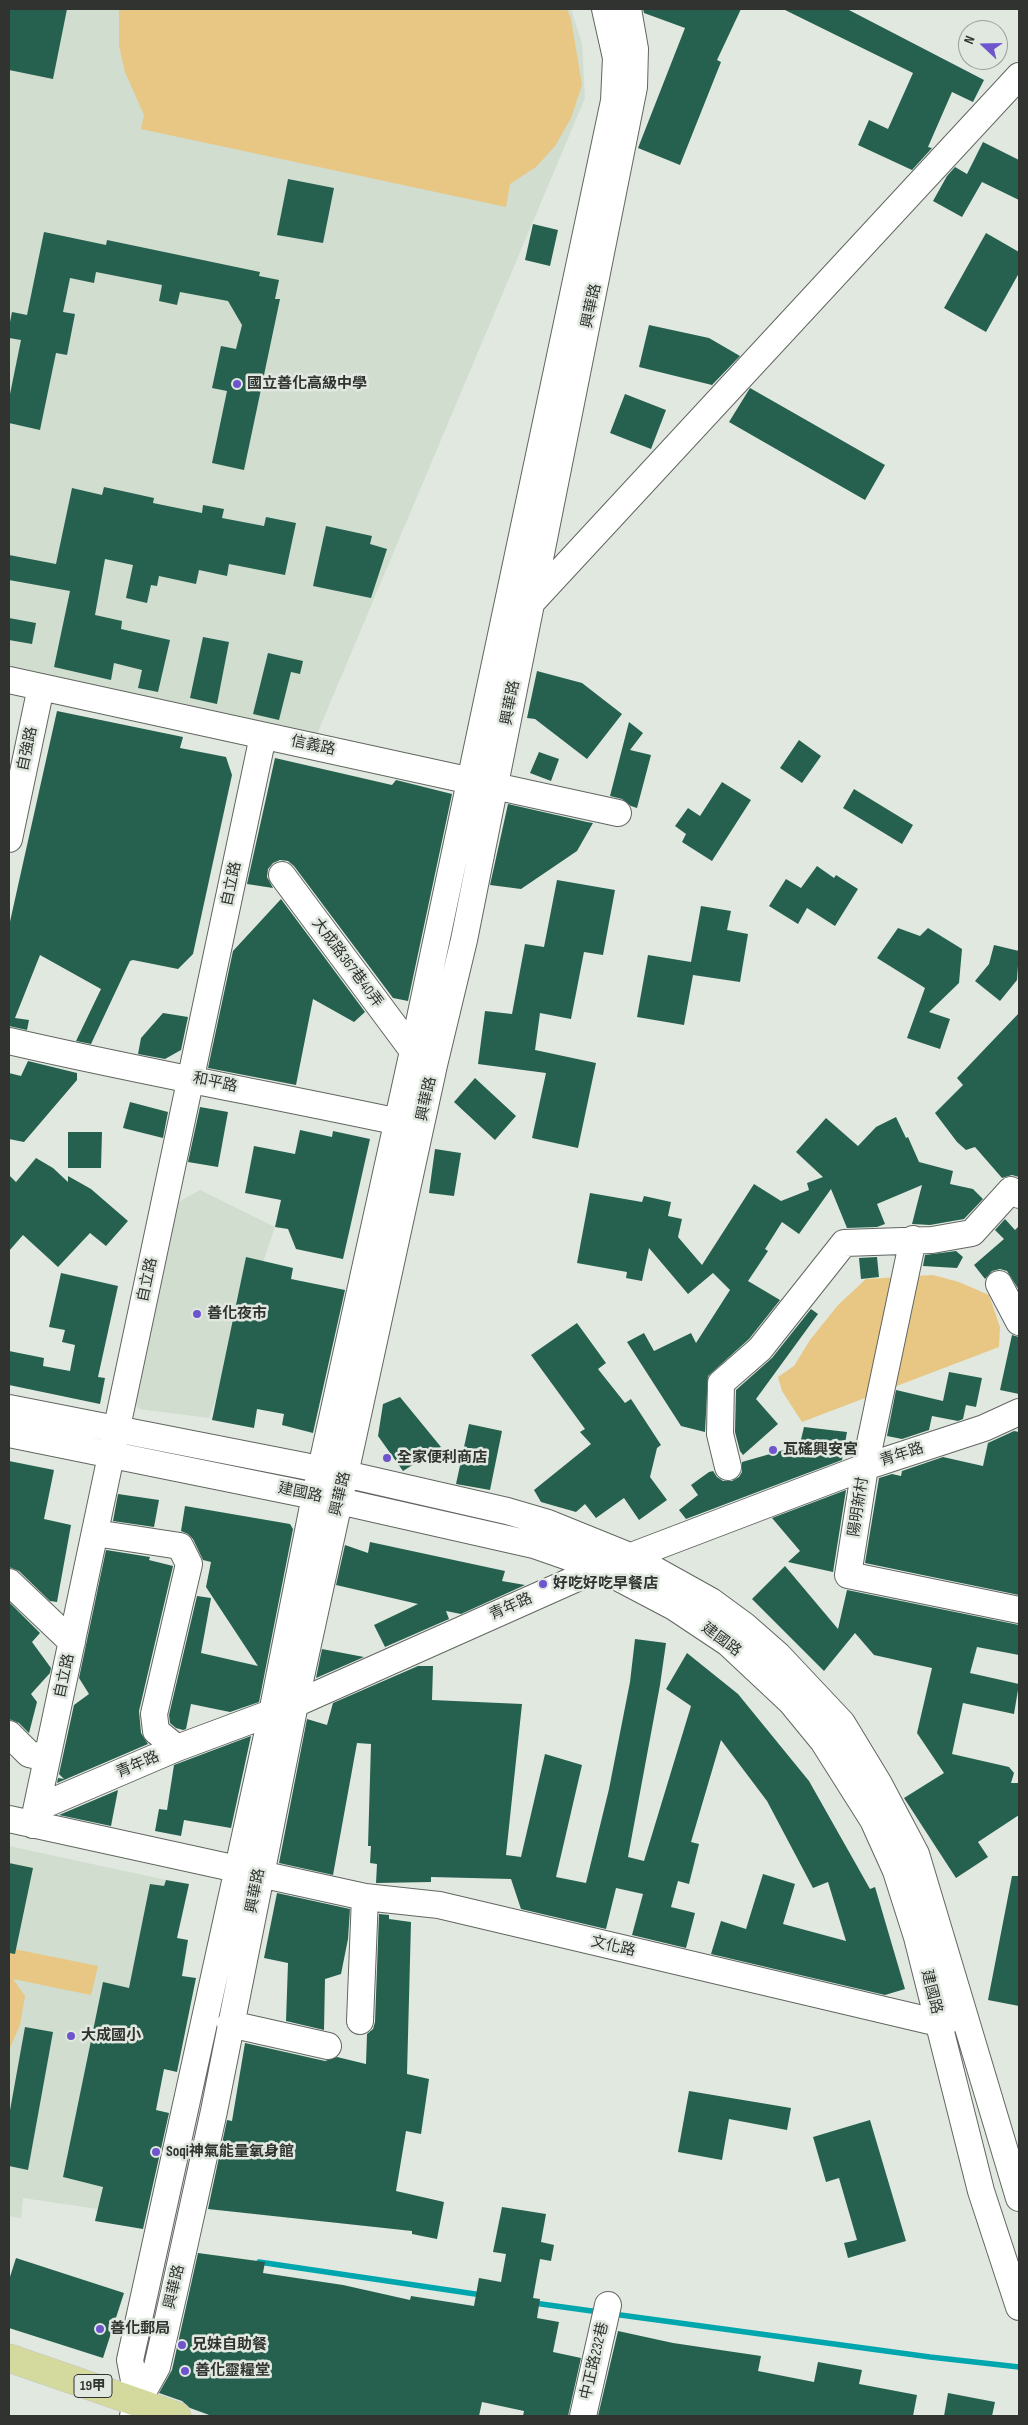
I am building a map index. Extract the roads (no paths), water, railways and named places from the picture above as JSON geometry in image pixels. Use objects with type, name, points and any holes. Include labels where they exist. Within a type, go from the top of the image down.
[{"type":"main road","name":"19甲","points":[[9,2358],[136,2409],[177,2416]]},
{"type":"street","name":"興華路","points":[[136,2409],[130,2360],[249,1872],[327,1499],[409,1124],[464,940],[501,629],[614,101],[616,58],[605,9]]},
{"type":"street","name":"興華路","points":[[409,1124],[413,1051],[482,783],[531,603],[634,86],[635,49],[628,9]]},
{"type":"street","points":[[531,603],[1019,76]]},
{"type":"street","name":"信義路","points":[[9,680],[618,813]]},
{"type":"street","name":"自強路","points":[[9,839],[41,688]]},
{"type":"street","name":"自立路","points":[[26,1817],[48,1758],[263,736]]},
{"type":"street","name":"大成路367巷40弄","points":[[282,875],[413,1051]]},
{"type":"street","name":"和平路","points":[[9,1040],[108,1064],[191,1078],[409,1124]]},
{"type":"street","points":[[728,1467],[720,1434],[721,1383],[760,1349],[844,1243],[913,1239],[932,1240],[972,1233],[1011,1190],[1019,1195]]},
{"type":"street","name":"陽明新村","points":[[913,1239],[866,1467],[848,1575],[1019,1610]]},
{"type":"street","points":[[999,1284],[1019,1322]]},
{"type":"street","name":"建國路","points":[[9,1408],[114,1442],[327,1499],[534,1545],[600,1568],[674,1607],[728,1643],[791,1702],[823,1741],[872,1820],[896,1871],[917,1937],[981,2191],[1019,2307]]},
{"type":"street","name":"青年路","points":[[26,1817],[177,1748],[284,1708],[600,1568],[866,1467],[984,1428],[1019,1412]]},
{"type":"street","name":"建國路","points":[[9,1434],[114,1442],[333,1472],[531,1518],[597,1541],[632,1556],[711,1601],[745,1626],[778,1655],[842,1723],[879,1784],[916,1854],[1019,2198]]},
{"type":"street","points":[[95,1533],[180,1546],[189,1564],[154,1714],[156,1731],[177,1748]]},
{"type":"street","points":[[9,1582],[72,1642]]},
{"type":"street","points":[[9,1734],[29,1754],[48,1758]]},
{"type":"street","points":[[26,1817],[249,1872]]},
{"type":"street","name":"興華路","points":[[136,2409],[157,2367],[210,2129],[230,2024],[249,1872]]},
{"type":"street","name":"文化路","points":[[249,1872],[365,1897],[439,1906],[939,2023]]},
{"type":"street","points":[[360,2021],[365,1897]]},
{"type":"street","points":[[939,2023],[964,2014]]},
{"type":"street","points":[[230,2024],[328,2046]]},
{"type":"street","name":"中正路232巷","points":[[583,2416],[608,2305]]},
{"type":"waterway","points":[[259,2262],[482,2295]]},
{"type":"waterway","points":[[534,2303],[599,2312]]},
{"type":"waterway","points":[[613,2314],[930,2357],[1019,2367]]},
{"type":"place","name":"國立善化高級中學","points":[[237,384]]},
{"type":"place","name":"善化夜市","points":[[197,1314]]},
{"type":"place","name":"瓦磘興安宮","points":[[773,1450]]},
{"type":"place","name":"全家便利商店","points":[[387,1458]]},
{"type":"place","name":"好吃好吃早餐店","points":[[543,1584]]},
{"type":"place","name":"大成國小","points":[[71,2036]]},
{"type":"place","name":"Soqi神氣能量氧身館","points":[[156,2152]]},
{"type":"place","name":"善化郵局","points":[[100,2329]]},
{"type":"place","name":"兄妹自助餐","points":[[182,2345]]},
{"type":"place","name":"善化靈糧堂","points":[[185,2371]]}]
